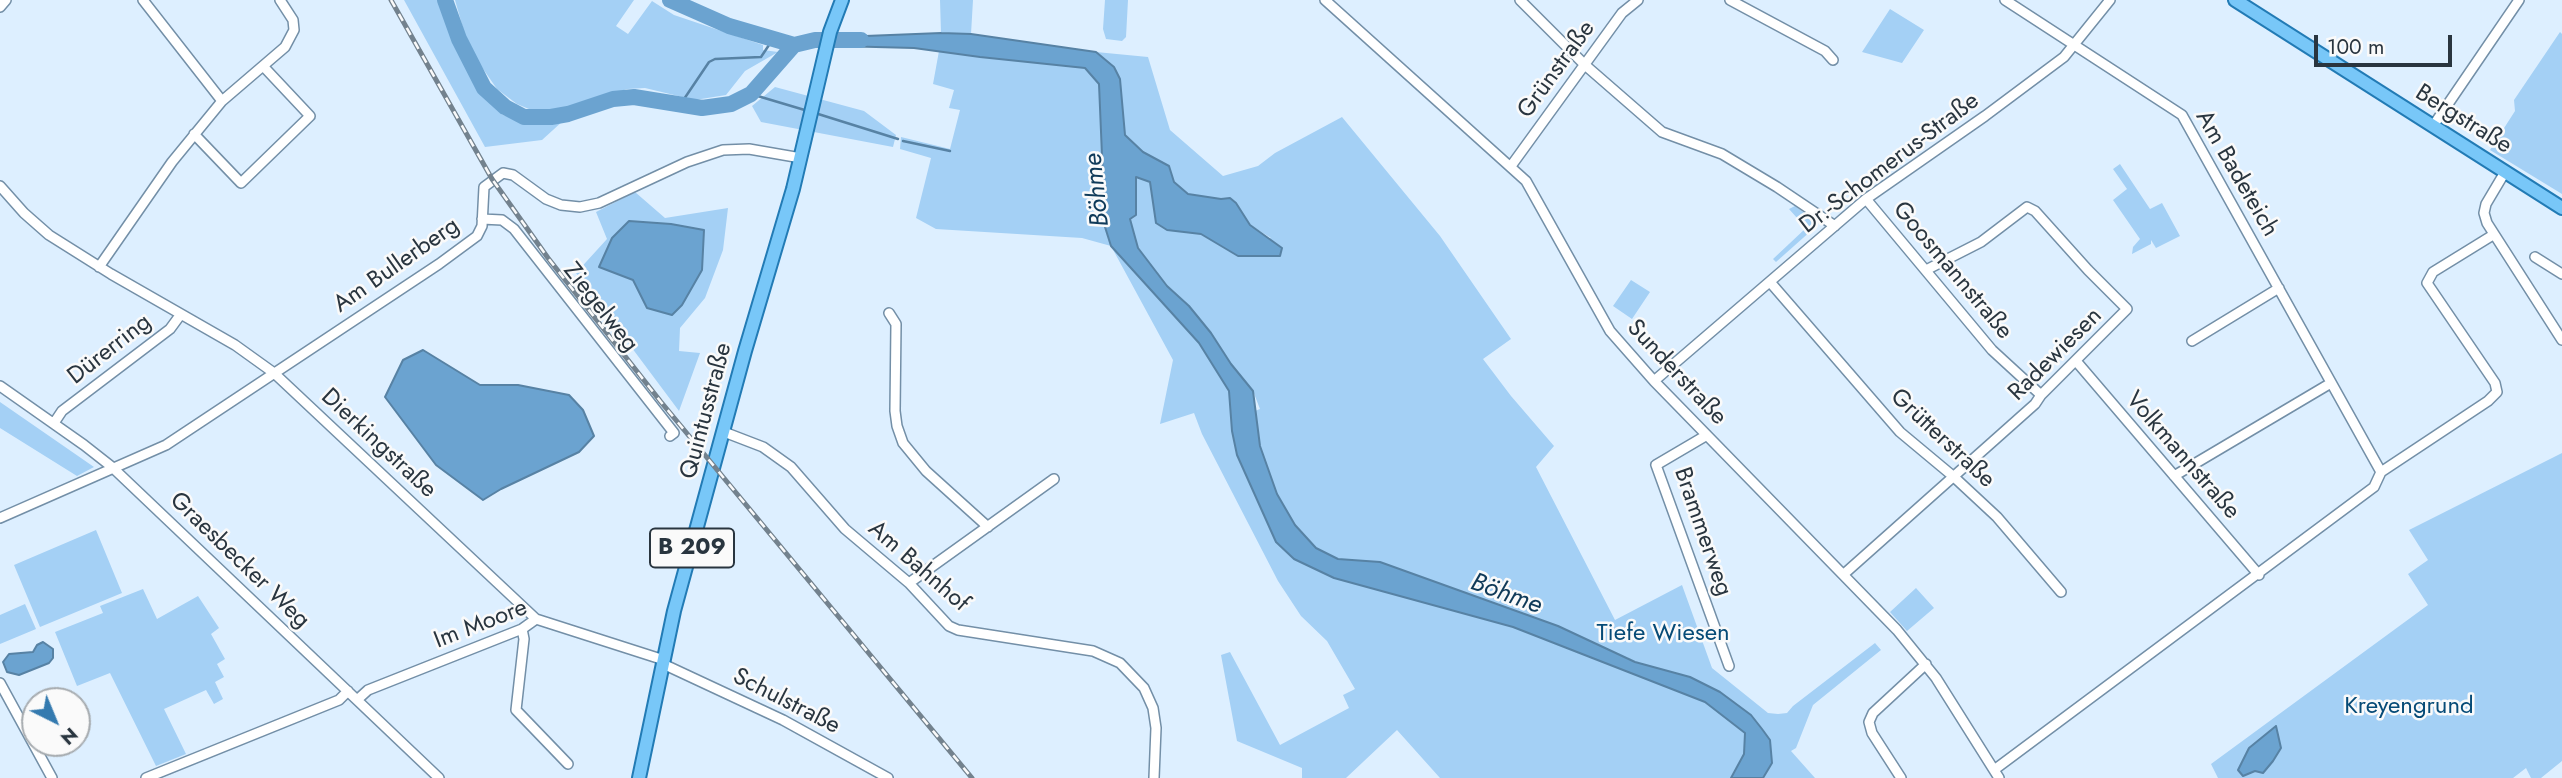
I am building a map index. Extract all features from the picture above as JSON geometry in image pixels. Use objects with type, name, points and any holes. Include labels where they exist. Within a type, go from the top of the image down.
[{"type":"main road","name":"Quintusstraße","points":[[639,778],[674,611],[801,158],[830,33],[842,0]]},
{"type":"main road","name":"Bergstraße","points":[[2235,0],[2562,208]]},
{"type":"street","points":[[0,7],[6,0]]},
{"type":"street","points":[[143,0],[222,101]]},
{"type":"street","points":[[99,267],[121,232],[194,134],[222,101],[285,47],[294,30],[293,20],[280,0]]},
{"type":"street","name":"Sunderstraße","points":[[1325,0],[1511,166],[1530,187],[1610,331],[1654,381],[1843,574],[1926,664],[1997,774]]},
{"type":"street","points":[[1520,0],[1585,65],[1662,132],[1722,154],[1835,226]]},
{"type":"street","name":"Grünstraße","points":[[1511,166],[1622,13],[1638,0]]},
{"type":"street","points":[[1730,0],[1825,51],[1833,60]]},
{"type":"street","name":"Am Badeteich","points":[[2005,0],[2182,114],[2381,472]]},
{"type":"street","name":"Dr.-Schomerus-Straße","points":[[1654,381],[1866,199],[2026,86],[2076,44],[2110,0]]},
{"type":"street","points":[[2432,126],[2519,0]]},
{"type":"street","points":[[194,134],[241,183],[310,116],[263,66]]},
{"type":"street","name":"Am Bullerberg","points":[[0,518],[166,445],[472,241],[480,231],[484,187],[503,173],[513,175],[546,199],[561,205],[580,207],[598,203],[687,162],[723,150],[749,149],[801,158]]},
{"type":"street","points":[[2505,172],[2486,204],[2484,213],[2493,234],[2562,340]]},
{"type":"street","name":"Dürerring","points":[[0,186],[24,213],[49,235],[181,314],[170,329],[62,411],[54,423]]},
{"type":"street","name":"Goosmannstraße","points":[[1866,199],[1992,350],[2041,395]]},
{"type":"street","name":"Radewiesen","points":[[1843,574],[2035,404],[2127,309],[2031,208],[2022,208],[1964,253],[1926,270]]},
{"type":"street","name":"Ziegelweg","points":[[482,219],[502,220],[514,229],[674,433],[670,436]]},
{"type":"street","points":[[1997,774],[2374,487],[2381,472],[2488,401],[2497,392],[2495,383],[2427,283],[2433,272],[2493,234]]},
{"type":"street","points":[[2535,257],[2562,274]]},
{"type":"street","name":"Grütterstraße","points":[[1770,282],[1900,432],[1997,517],[2061,592]]},
{"type":"street","points":[[2192,341],[2279,288]]},
{"type":"street","points":[[889,313],[896,324],[895,411],[903,443],[926,471],[988,527]]},
{"type":"street","name":"Dierkingstraße","points":[[181,314],[235,345],[274,373],[536,619]]},
{"type":"street","name":"Volkmannstraße","points":[[2076,361],[2259,575]]},
{"type":"street","points":[[2174,476],[2331,383]]},
{"type":"street","name":"Graesbecker Weg","points":[[0,386],[112,467],[439,778]]},
{"type":"street","name":"Am Bahnhof","points":[[724,432],[763,447],[785,463],[811,488],[845,529],[909,583],[953,628],[1093,651],[1120,663],[1144,688],[1153,708],[1156,728],[1154,778]]},
{"type":"street","name":"Brammerweg","points":[[1706,435],[1656,465],[1729,666]]},
{"type":"street","points":[[909,583],[1054,479]]},
{"type":"street","name":"Im Moore","points":[[357,700],[368,690],[522,629],[536,619],[663,662]]},
{"type":"street","points":[[522,629],[524,639],[516,710],[568,764]]},
{"type":"street","name":"Schulstraße","points":[[663,662],[783,720],[888,778]]},
{"type":"street","points":[[1902,778],[1872,733],[1869,722],[1873,713],[1926,664]]},
{"type":"street","points":[[0,683],[52,778]]},
{"type":"street","points":[[149,778],[339,700],[348,691]]},
{"type":"green space","points":[[404,0],[440,0],[456,44],[482,95],[503,115],[530,124],[564,120],[542,140],[485,147]]},
{"type":"green space","points":[[455,0],[634,0],[616,26],[628,34],[652,1],[674,15],[763,45],[763,50],[778,52],[745,71],[726,95],[695,100],[645,88],[627,89],[557,111],[529,109],[517,104],[497,89],[479,63],[465,35]]},
{"type":"green space","points":[[940,0],[973,0],[971,34],[941,33]]},
{"type":"green space","points":[[1105,0],[1128,0],[1126,37],[1122,41],[1106,39],[1103,29]]},
{"type":"green space","points":[[1890,9],[1924,30],[1902,63],[1862,52]]},
{"type":"green space","points":[[2560,32],[2562,194],[2490,150],[2515,111],[2514,100]]},
{"type":"green space","points":[[939,51],[1085,68],[1100,84],[1105,227],[1111,246],[1082,238],[936,229],[916,218],[931,158],[900,149],[901,137],[950,149],[960,110],[949,108],[954,90],[933,84]]},
{"type":"green space","name":"Tiefe Wiesen","points":[[1096,52],[1148,57],[1170,130],[1223,176],[1258,166],[1275,153],[1342,117],[1440,236],[1511,339],[1483,359],[1554,446],[1536,467],[1615,620],[1682,585],[1712,668],[1768,713],[1778,714],[1787,713],[1875,643],[1881,650],[1813,705],[1796,748],[1791,751],[1815,778],[1763,778],[1772,763],[1770,741],[1762,729],[1751,715],[1690,677],[1635,662],[1558,626],[1380,562],[1338,559],[1316,548],[1295,525],[1277,495],[1260,446],[1255,411],[1260,409],[1253,391],[1211,333],[1189,306],[1167,286],[1138,248],[1130,219],[1136,215],[1136,176],[1150,182],[1156,223],[1167,230],[1201,234],[1217,242],[1271,238],[1250,225],[1240,213],[1221,199],[1188,194],[1174,182],[1169,166],[1143,152],[1125,135],[1120,79]]},
{"type":"green space","points":[[775,87],[864,111],[896,135],[893,147],[761,122],[752,106]]},
{"type":"green space","points":[[2120,164],[2150,209],[2162,203],[2180,236],[2156,248],[2151,240],[2151,244],[2132,254],[2133,247],[2140,239],[2113,200],[2127,189],[2113,169]]},
{"type":"green space","points":[[635,192],[665,218],[728,208],[723,250],[705,298],[680,328],[679,351],[700,353],[679,411],[576,273],[607,239],[596,212]]},
{"type":"green space","points":[[1795,206],[1810,217],[1812,230],[1776,262],[1773,259],[1806,228],[1789,209]]},
{"type":"green space","points":[[1111,246],[1199,343],[1229,391],[1237,455],[1276,542],[1334,578],[1513,627],[1705,702],[1745,733],[1744,754],[1731,778],[1440,778],[1397,730],[1346,778],[1302,778],[1302,768],[1237,741],[1221,655],[1230,652],[1280,745],[1349,708],[1343,695],[1355,689],[1327,641],[1301,616],[1278,581],[1202,434],[1194,413],[1160,424],[1173,360]]},
{"type":"green space","points":[[1631,280],[1650,292],[1632,319],[1613,306]]},
{"type":"green space","points":[[0,402],[94,467],[77,476],[0,428]]},
{"type":"green space","name":"Kreyengrund","points":[[2562,453],[2562,761],[2541,778],[2531,778],[2526,768],[2513,778],[2218,778],[2211,764],[2428,605],[2408,574],[2428,560],[2409,530]]},
{"type":"green space","points":[[96,530],[122,593],[40,627],[14,565]]},
{"type":"green space","points":[[1916,588],[1934,608],[1907,631],[1890,612]]},
{"type":"green space","points":[[143,589],[157,619],[198,596],[219,628],[211,634],[225,659],[217,664],[224,677],[215,682],[223,699],[214,704],[206,690],[164,709],[186,754],[156,766],[110,673],[77,686],[55,632],[103,613],[100,606]]},
{"type":"green space","points":[[25,604],[36,629],[0,644],[0,615]]},
{"type":"shaded area","points":[[971,34],[1096,52],[1114,67],[1120,79],[1125,135],[1143,152],[1169,166],[1174,182],[1188,194],[1230,198],[1250,225],[1282,248],[1280,256],[1238,256],[1201,234],[1167,230],[1156,223],[1150,182],[1136,177],[1136,215],[1130,219],[1138,248],[1167,286],[1189,306],[1211,333],[1253,391],[1260,446],[1277,494],[1295,525],[1316,548],[1338,559],[1380,562],[1558,626],[1635,662],[1690,677],[1720,692],[1751,715],[1770,740],[1772,763],[1763,778],[1731,778],[1744,754],[1745,733],[1705,702],[1513,627],[1334,578],[1294,559],[1276,542],[1237,455],[1229,391],[1199,343],[1111,246],[1105,227],[1099,84],[1085,68],[914,48],[837,46],[840,37]]},
{"type":"shaded area","points":[[629,221],[704,230],[702,270],[682,305],[672,315],[647,308],[633,280],[599,267],[612,238]]},
{"type":"shaded area","points":[[423,350],[480,385],[518,385],[569,395],[583,410],[594,436],[579,452],[483,500],[436,465],[385,397],[403,360]]},
{"type":"shaded area","points":[[43,642],[53,649],[53,658],[49,663],[19,675],[7,672],[3,662],[9,654],[33,652],[37,645]]},
{"type":"shaded area","points":[[2276,726],[2281,748],[2273,761],[2263,773],[2255,771],[2243,776],[2238,770],[2249,748]]},
{"type":"waterway","name":"Böhme","points":[[445,0],[459,39],[484,88],[505,107],[524,117],[568,114],[613,99],[634,97],[702,108],[731,104],[751,94],[794,45],[815,40],[861,40]]},
{"type":"waterway","points":[[670,0],[729,26],[794,45]]},
{"type":"waterway","points":[[680,105],[709,62],[715,59],[761,57],[773,39]]},
{"type":"waterway","points":[[751,94],[808,111]]},
{"type":"waterway","points":[[815,113],[898,139]]},
{"type":"waterway","points":[[903,141],[950,151]]},
{"type":"railway","points":[[391,0],[492,179],[548,258],[661,402],[972,778]]}]
